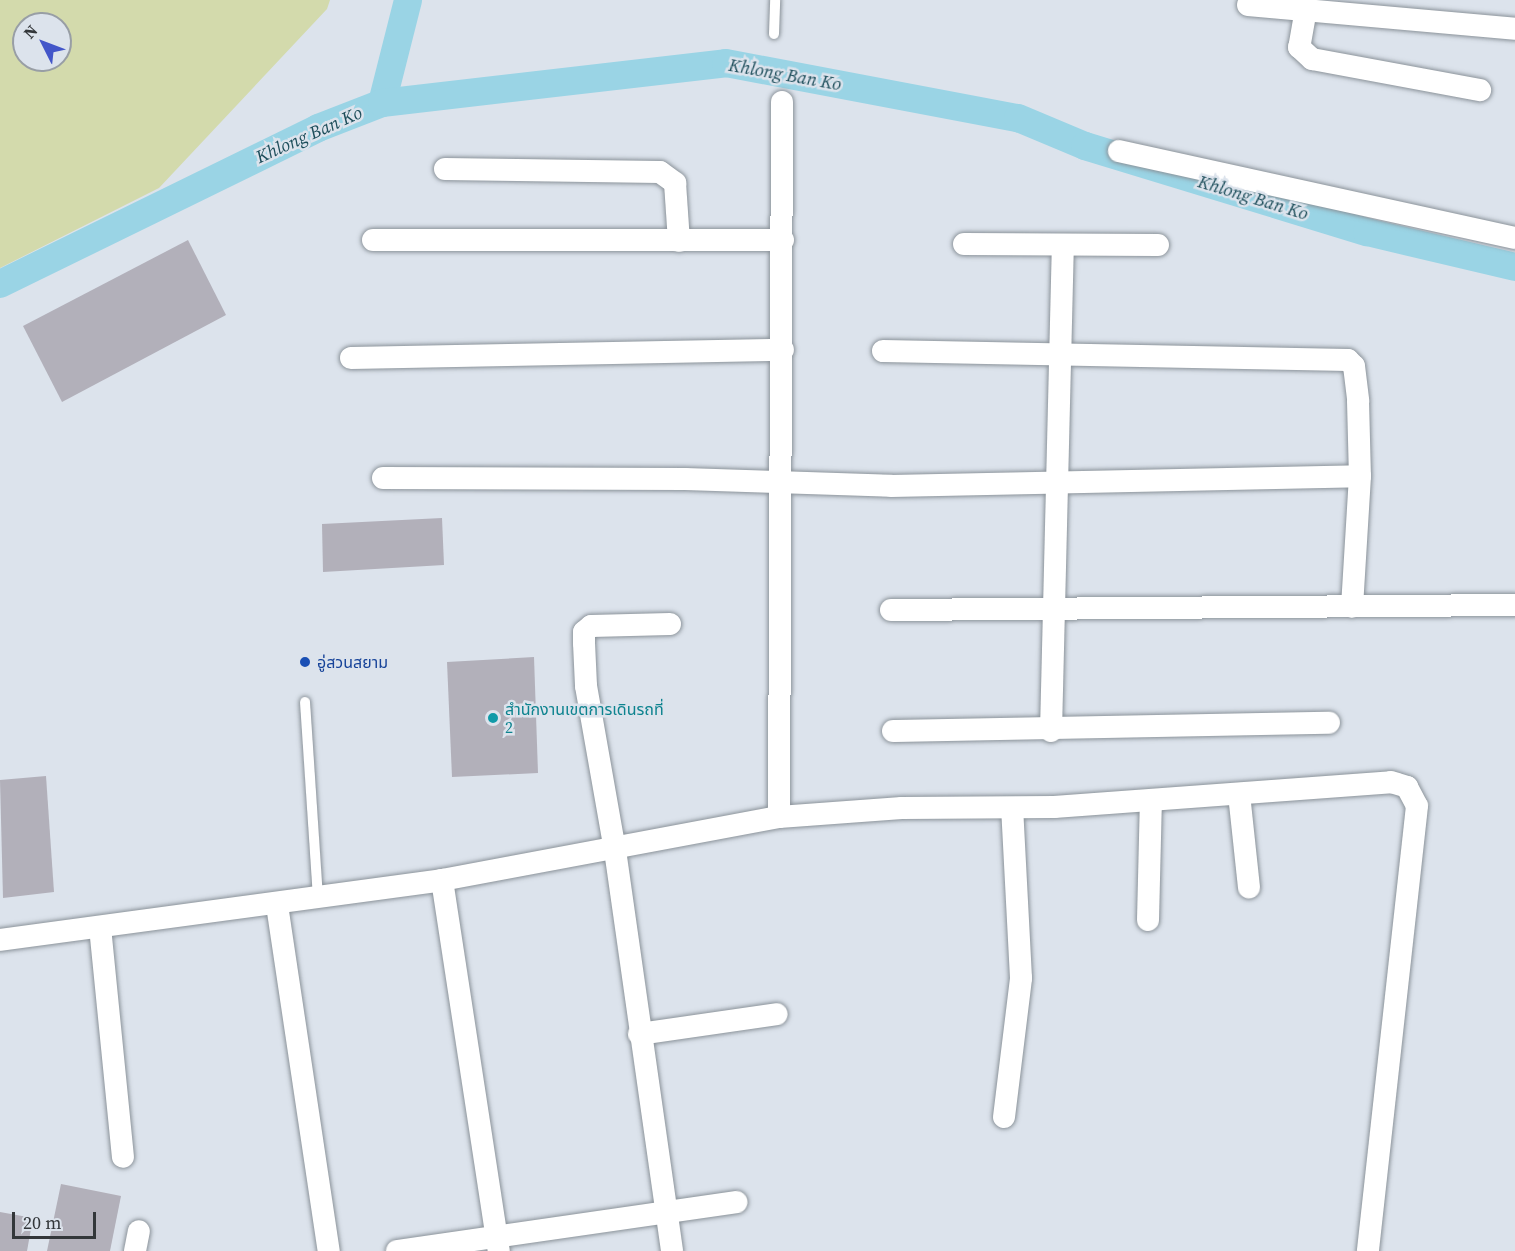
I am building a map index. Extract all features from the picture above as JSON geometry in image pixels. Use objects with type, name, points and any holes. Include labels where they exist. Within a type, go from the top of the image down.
[{"type":"street","points":[[1248,5],[1515,29]]},
{"type":"street","points":[[1306,9],[1299,47],[1312,59],[1480,90]]},
{"type":"street","points":[[779,817],[783,350],[782,102]]},
{"type":"street","points":[[1119,151],[1515,238]]},
{"type":"street","points":[[445,169],[660,172],[675,183],[679,241]]},
{"type":"street","points":[[373,240],[783,240]]},
{"type":"street","points":[[963,244],[1063,247],[1158,245]]},
{"type":"street","points":[[1052,731],[1052,609],[1063,247]]},
{"type":"street","points":[[351,358],[783,350]]},
{"type":"street","points":[[883,351],[1061,355],[1333,356],[1348,360],[1354,366],[1358,401],[1360,476],[1352,607]]},
{"type":"street","points":[[383,478],[1056,483],[1360,476]]},
{"type":"street","points":[[891,610],[1515,605]]},
{"type":"street","points":[[670,624],[591,626],[584,632],[586,686],[615,850],[639,1034],[669,1213],[672,1251]]},
{"type":"street","points":[[893,731],[1052,731],[1329,723]]},
{"type":"street","points":[[0,940],[277,905],[442,880],[615,850],[779,817],[902,808],[1012,808],[1151,801],[1391,782],[1407,787],[1417,806],[1368,1251]]},
{"type":"street","points":[[1239,794],[1249,887]]},
{"type":"street","points":[[1148,920],[1151,801]]},
{"type":"street","points":[[1004,1118],[1021,978],[1012,808]]},
{"type":"street","points":[[442,880],[498,1244]]},
{"type":"street","points":[[277,905],[329,1251]]},
{"type":"street","points":[[100,927],[123,1157]]},
{"type":"street","points":[[639,1034],[777,1014]]},
{"type":"street","points":[[397,1251],[498,1244],[736,1202]]},
{"type":"lane","points":[[774,34],[775,0]]},
{"type":"lane","points":[[305,702],[318,899]]},
{"type":"green space","points":[[0,0],[330,0],[327,9],[159,188],[0,268]]},
{"type":"building","points":[[188,240],[226,315],[62,402],[23,326]]},
{"type":"building","points":[[442,518],[444,565],[323,572],[322,524]]},
{"type":"building","name":"สำนักงานเขตการเดินรถที่ 2","points":[[534,657],[538,773],[452,777],[447,662]]},
{"type":"building","points":[[46,776],[54,892],[3,898],[0,780]]},
{"type":"building","points":[[61,1184],[121,1196],[110,1251],[47,1251]]},
{"type":"building","points":[[0,1212],[33,1218],[27,1251],[0,1251]]},
{"type":"waterway","points":[[382,103],[408,0]]},
{"type":"waterway","name":"Khlong Ban Ko","points":[[0,284],[318,128],[382,103],[726,63],[1018,118],[1085,146],[1367,232],[1515,267]]},
{"type":"place","name":"อู่สวนสยาม","points":[[305,662]]},
{"type":"place","name":"สำนักงานเขตการเดินรถที่ 2","points":[[493,718]]}]
